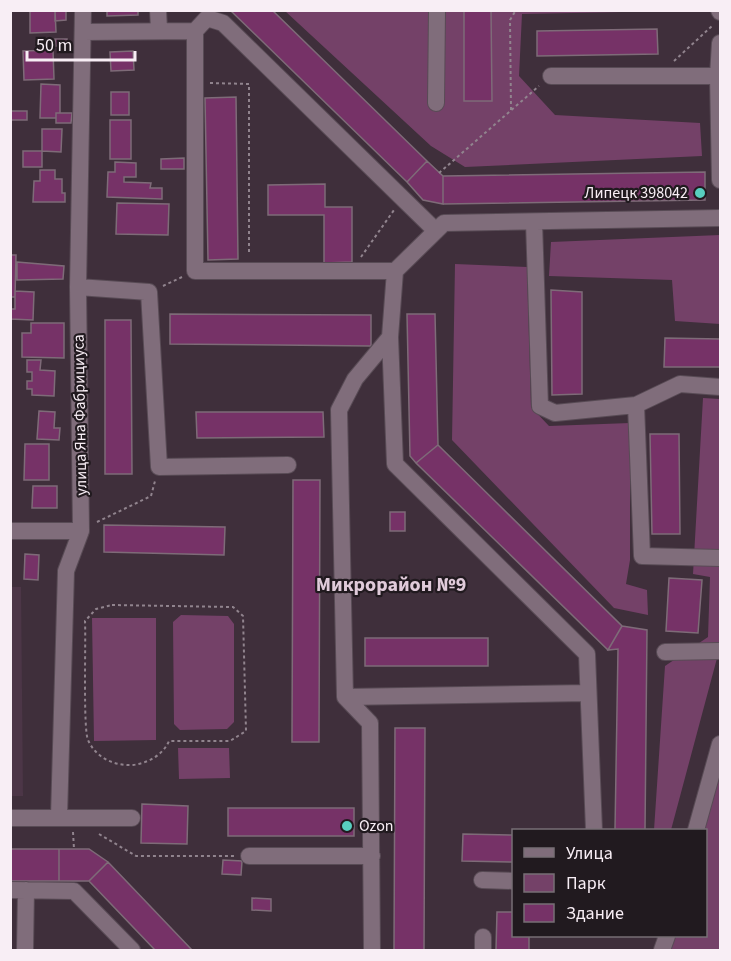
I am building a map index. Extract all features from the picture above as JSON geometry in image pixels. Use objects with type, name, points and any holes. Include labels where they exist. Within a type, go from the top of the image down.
[{"type":"street","name":"улица Яна Фабрициуса","points":[[59,817],[66,571],[81,531],[78,287],[83,10]]},
{"type":"street","points":[[158,10],[159,29]]},
{"type":"street","points":[[436,103],[437,10]]},
{"type":"street","points":[[395,271],[195,271],[195,31],[207,18],[223,23],[435,230]]},
{"type":"street","points":[[83,32],[159,29],[195,31]]},
{"type":"street","points":[[720,43],[718,76],[720,180]]},
{"type":"street","points":[[550,76],[718,76]]},
{"type":"street","points":[[594,829],[587,654],[395,464],[390,337],[395,271],[444,223],[720,218]]},
{"type":"street","points":[[534,222],[540,406],[555,413],[636,405],[680,384],[720,387]]},
{"type":"street","points":[[78,287],[149,292],[159,466],[288,465]]},
{"type":"street","points":[[372,951],[370,723],[345,697],[339,410],[355,379],[390,337]]},
{"type":"street","points":[[636,405],[642,556],[720,558]]},
{"type":"street","points":[[10,531],[81,531]]},
{"type":"street","points":[[665,652],[720,651]]},
{"type":"street","points":[[345,697],[588,693]]},
{"type":"street","points":[[697,829],[720,744]]},
{"type":"street","points":[[10,818],[132,818]]},
{"type":"street","points":[[249,856],[372,856]]},
{"type":"street","points":[[482,880],[512,881]]},
{"type":"street","points":[[25,951],[18,890],[74,891],[132,951]]},
{"type":"path","points":[[510,110],[510,20],[516,10]]},
{"type":"path","points":[[658,76],[717,16]]},
{"type":"path","points":[[439,173],[550,76]]},
{"type":"path","points":[[195,83],[249,84],[249,270]]},
{"type":"path","points":[[350,272],[402,198]]},
{"type":"path","points":[[149,292],[195,271]]},
{"type":"path","points":[[81,531],[151,496],[159,466]]},
{"type":"path","points":[[111,604],[233,607],[243,616],[246,731],[230,741],[170,741],[165,749],[152,759],[135,765],[116,765],[100,756],[87,739],[85,621],[96,609],[111,604]]},
{"type":"path","points":[[98,833],[136,856],[249,856]]},
{"type":"shaded area","points":[[10,587],[21,587],[23,796],[11,796]]},
{"type":"green space","points":[[285,11],[673,11],[522,14],[519,76],[555,115],[700,123],[702,156],[465,167],[431,146]]},
{"type":"green space","points":[[720,235],[720,324],[675,321],[672,280],[549,276],[551,242]]},
{"type":"green space","points":[[455,264],[527,267],[531,407],[549,426],[630,423],[630,560],[626,584],[647,590],[648,615],[614,608],[452,440]]},
{"type":"green space","points":[[703,398],[720,399],[720,647],[671,829],[654,829],[665,666],[708,637],[710,577],[693,574]]},
{"type":"green space","points":[[181,615],[228,616],[234,624],[234,722],[227,729],[180,730],[174,724],[173,622]]},
{"type":"green space","points":[[92,618],[156,618],[156,740],[94,741]]},
{"type":"green space","points":[[178,748],[229,748],[230,778],[179,779]]},
{"type":"green space","points":[[720,763],[720,950],[667,950],[671,937],[707,937],[707,829],[701,829]]},
{"type":"building","points":[[30,10],[55,10],[56,32],[30,33]]},
{"type":"building","points":[[55,10],[66,10],[66,20],[55,21]]},
{"type":"building","points":[[107,10],[138,10],[138,15],[107,16]]},
{"type":"building","points":[[230,10],[272,10],[427,161],[407,182]]},
{"type":"building","points":[[464,10],[491,10],[492,101],[464,101]]},
{"type":"building","points":[[657,29],[658,54],[537,56],[537,31]]},
{"type":"building","points":[[55,39],[67,39],[67,46],[56,46]]},
{"type":"building","points":[[53,50],[54,79],[24,80],[23,51]]},
{"type":"building","points":[[133,51],[134,70],[111,71],[110,52]]},
{"type":"building","points":[[41,84],[60,85],[60,113],[56,113],[56,118],[40,118]]},
{"type":"building","points":[[111,92],[129,92],[129,115],[111,115]]},
{"type":"building","points":[[236,97],[238,259],[208,260],[205,98]]},
{"type":"building","points":[[10,111],[27,111],[27,120],[10,120]]},
{"type":"building","points":[[56,113],[72,113],[71,123],[56,123]]},
{"type":"building","points":[[110,120],[131,120],[131,159],[110,159]]},
{"type":"building","points":[[42,129],[62,129],[61,152],[42,151]]},
{"type":"building","points":[[23,151],[42,151],[42,167],[23,167]]},
{"type":"building","points":[[184,158],[184,169],[161,169],[161,159]]},
{"type":"building","points":[[427,161],[443,176],[443,204],[423,200],[407,182]]},
{"type":"building","points":[[115,162],[136,163],[136,177],[124,177],[124,182],[151,183],[150,188],[162,188],[162,199],[107,197],[108,172],[115,172]]},
{"type":"building","points":[[40,170],[55,170],[55,179],[62,179],[62,193],[65,193],[65,202],[33,202],[34,181],[40,181]]},
{"type":"building","points":[[705,172],[705,200],[443,204],[443,176]]},
{"type":"building","points":[[325,184],[325,207],[352,207],[352,262],[324,263],[324,215],[268,215],[268,185]]},
{"type":"building","points":[[117,203],[169,204],[168,235],[116,234]]},
{"type":"building","points":[[10,255],[16,255],[15,297],[10,297]]},
{"type":"building","points":[[17,262],[64,266],[63,279],[17,280]]},
{"type":"building","points":[[551,290],[582,292],[582,394],[552,395]]},
{"type":"building","points":[[15,291],[34,292],[33,320],[10,319],[10,309],[15,309]]},
{"type":"building","points":[[170,314],[371,315],[371,346],[170,344]]},
{"type":"building","points":[[407,314],[435,314],[438,445],[416,463],[410,456]]},
{"type":"building","points":[[105,320],[131,320],[132,474],[105,474]]},
{"type":"building","points":[[31,323],[64,323],[64,358],[22,357],[22,333],[31,333]]},
{"type":"building","points":[[665,338],[720,339],[720,367],[664,367]]},
{"type":"building","points":[[27,360],[41,360],[40,370],[55,371],[54,396],[32,395],[32,389],[27,389],[27,381],[32,381],[32,372],[27,372]]},
{"type":"building","points":[[39,411],[55,412],[54,428],[60,428],[59,440],[37,439]]},
{"type":"building","points":[[196,412],[323,412],[324,437],[197,438]]},
{"type":"building","points":[[650,434],[679,434],[680,534],[652,534]]},
{"type":"building","points":[[25,444],[49,444],[49,480],[24,480]]},
{"type":"building","points":[[438,445],[622,626],[608,650],[416,463]]},
{"type":"building","points":[[293,480],[320,480],[319,742],[292,742]]},
{"type":"building","points":[[33,486],[57,486],[57,508],[32,508]]},
{"type":"building","points":[[390,512],[405,512],[405,531],[390,531]]},
{"type":"building","points":[[104,525],[225,527],[224,555],[104,552]]},
{"type":"building","points":[[25,554],[39,555],[38,580],[24,579]]},
{"type":"building","points":[[669,578],[702,580],[698,633],[666,631]]},
{"type":"building","points":[[622,626],[647,630],[645,829],[615,829],[618,649],[608,650]]},
{"type":"building","points":[[365,638],[488,638],[488,666],[365,666]]},
{"type":"building","points":[[395,728],[425,728],[424,950],[394,950]]},
{"type":"building","points":[[142,804],[188,806],[187,844],[141,843]]},
{"type":"building","points":[[228,808],[354,808],[354,836],[228,836]]},
{"type":"building","points":[[463,834],[512,835],[512,862],[462,861]]},
{"type":"building","points":[[10,849],[59,849],[59,881],[10,881]]},
{"type":"building","points":[[59,849],[89,849],[108,862],[89,881],[59,881]]},
{"type":"building","points":[[223,860],[242,861],[241,875],[222,874]]},
{"type":"building","points":[[108,862],[192,950],[155,950],[89,881]]},
{"type":"building","points":[[252,898],[271,899],[271,911],[252,910]]},
{"type":"building","points":[[497,912],[512,912],[512,937],[529,937],[529,950],[496,950]]},
{"type":"place","name":"Липецк 398042","points":[[700,193]]},
{"type":"place","name":"Ozon","points":[[347,826]]},
{"type":"district","name":"Микрорайон №9","points":[[391,585]]}]
